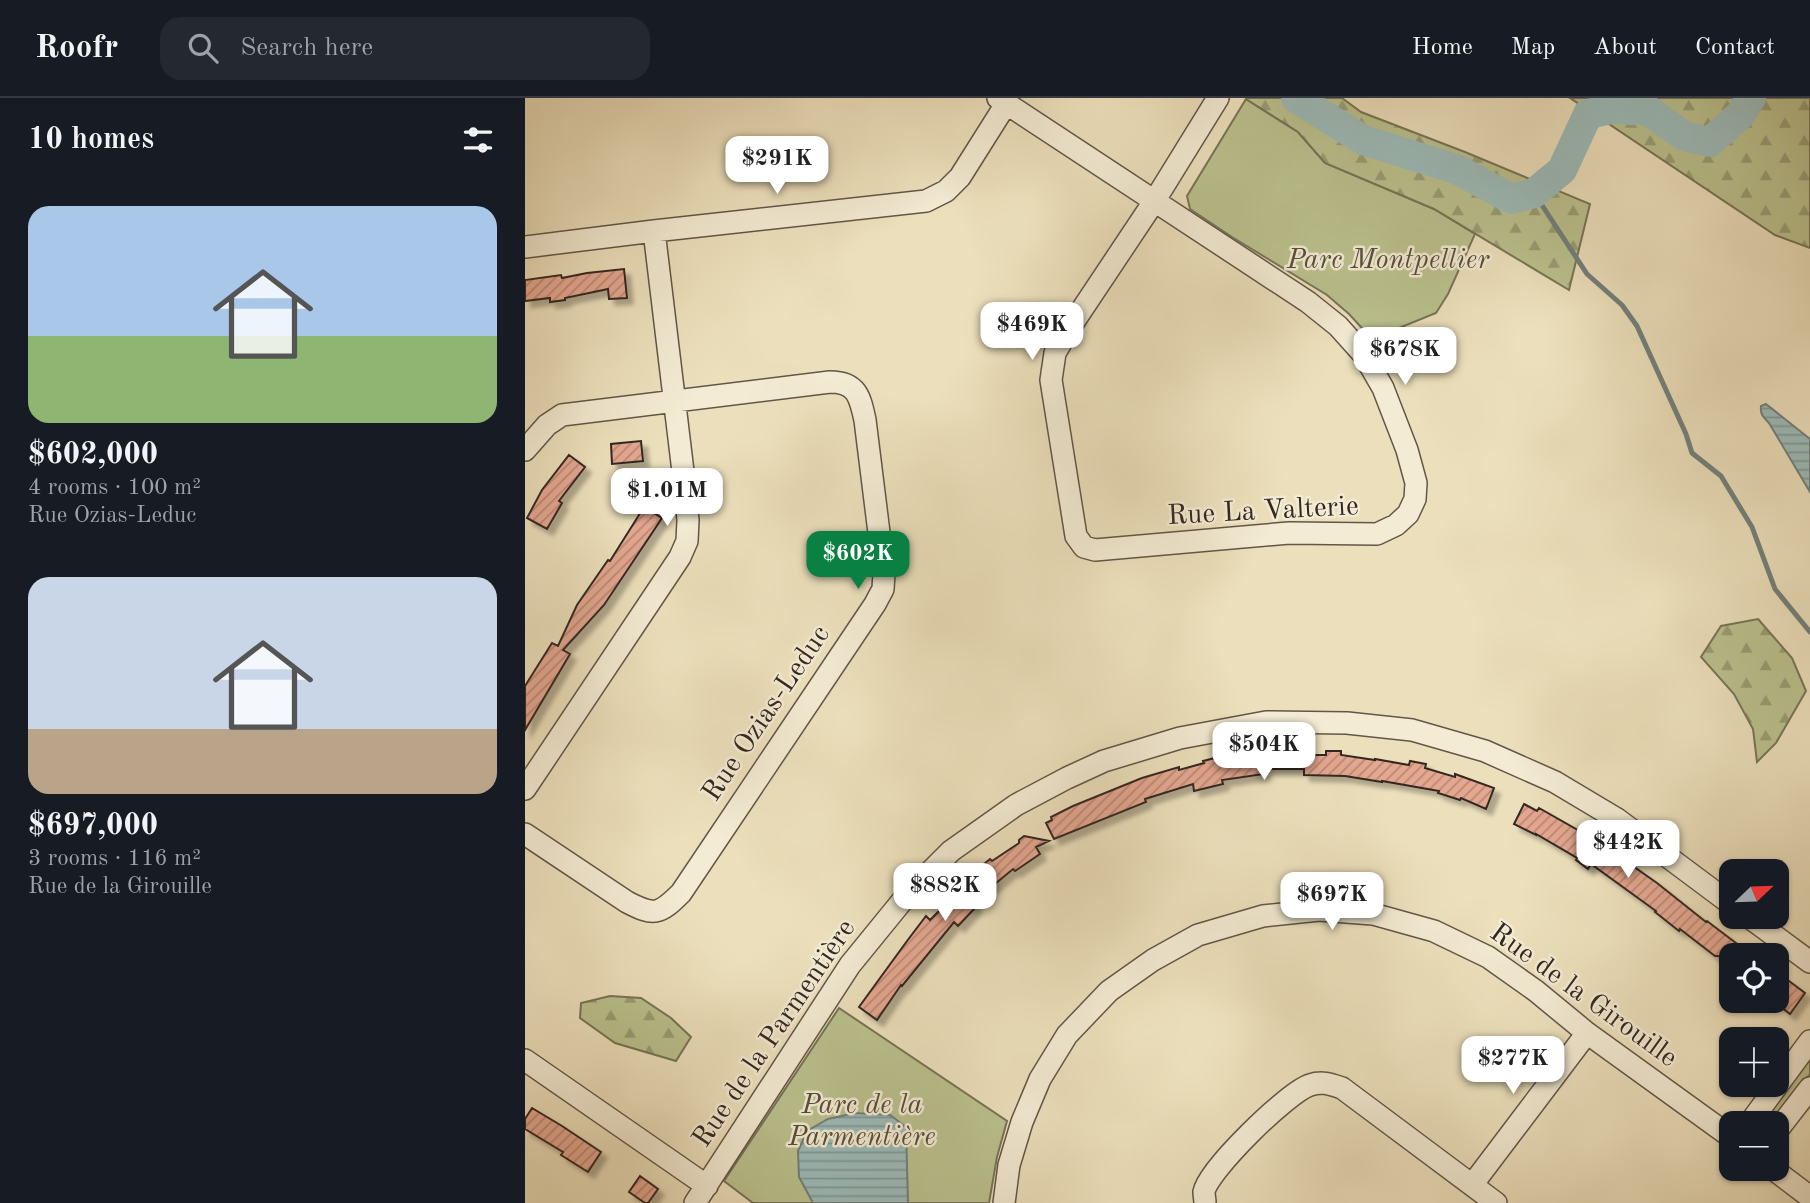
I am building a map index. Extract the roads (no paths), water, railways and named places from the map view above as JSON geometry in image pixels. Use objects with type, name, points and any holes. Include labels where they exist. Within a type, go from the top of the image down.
[{"type":"street","points":[[1155,200],[1218,98]]},
{"type":"street","points":[[525,247],[926,201],[946,191],[960,177],[1002,101]]},
{"type":"street","name":"Rue La Valterie","points":[[1002,101],[1155,200],[1308,302],[1338,326],[1364,355],[1383,388],[1407,450],[1416,483],[1415,499],[1408,514],[1396,525],[1377,534],[1289,533],[1110,550],[1084,547],[1076,536],[1051,380],[1055,353],[1155,200]]},
{"type":"street","points":[[525,789],[680,557],[687,541],[686,499],[654,231]]},
{"type":"street","name":"Rue Ozias-Leduc","points":[[525,450],[547,425],[562,415],[843,382],[855,391],[865,420],[884,573],[883,589],[875,604],[688,882],[669,905],[658,912],[645,911],[627,902],[525,834]]},
{"type":"street","name":"Rue de la Parmentière","points":[[701,1194],[850,965],[907,895],[951,851],[1016,805],[1067,778],[1104,761],[1180,738],[1266,722],[1347,723],[1412,730],[1485,751],[1555,782],[1617,819],[1719,895]]},
{"type":"street","name":"Rue de la Girouille","points":[[1004,1203],[1009,1165],[1022,1122],[1040,1079],[1067,1035],[1109,991],[1153,960],[1198,935],[1263,916],[1319,909],[1373,914],[1434,931],[1487,957],[1719,1128]]},
{"type":"street","points":[[1765,929],[1810,962]]},
{"type":"street","points":[[1472,1185],[1587,1033]]},
{"type":"street","points":[[1759,1111],[1810,1041]]},
{"type":"street","points":[[525,1060],[701,1194]]},
{"type":"street","points":[[1205,1203],[1204,1191],[1245,1137],[1282,1103],[1308,1086],[1325,1082],[1342,1088],[1496,1203]]},
{"type":"street","points":[[1789,1115],[1810,1088]]},
{"type":"street","points":[[1789,1181],[1810,1197]]},
{"type":"water","points":[[1766,404],[1810,439],[1810,492],[1762,415],[1761,406]]},
{"type":"water","points":[[855,1113],[890,1115],[906,1127],[908,1203],[813,1203],[799,1177],[798,1151],[807,1131],[828,1119]]},
{"type":"waterway","points":[[1296,98],[1363,140],[1456,169],[1512,199],[1534,193],[1562,170],[1588,114],[1611,109],[1649,111],[1684,136],[1710,142],[1740,115],[1751,98]]},
{"type":"waterway","points":[[1534,193],[1587,274],[1622,305],[1637,326],[1692,453],[1721,476],[1752,527],[1775,589],[1810,632]]},
{"type":"park label","name":"Parc Montpellier","points":[[1388,261]]},
{"type":"park label","name":"Parc de la Parmentière","points":[[862,1122]]}]
